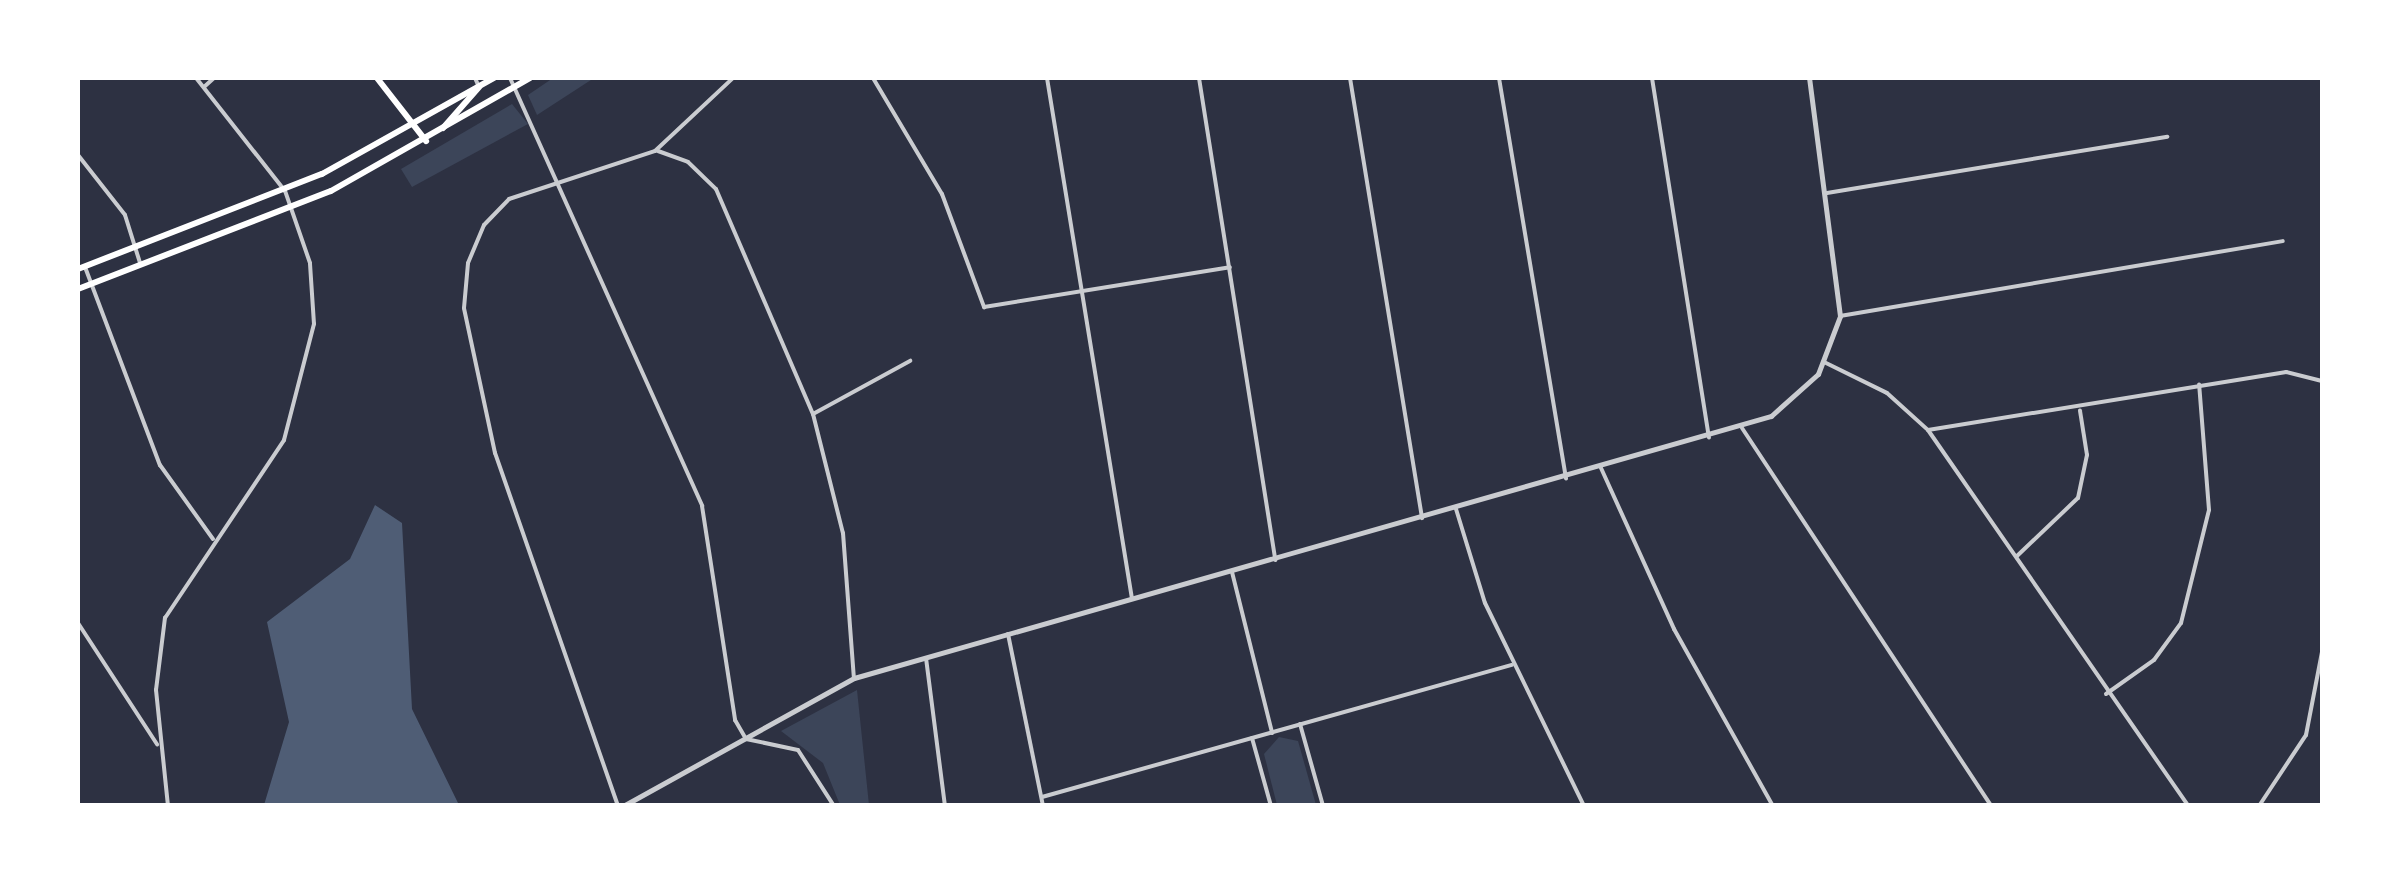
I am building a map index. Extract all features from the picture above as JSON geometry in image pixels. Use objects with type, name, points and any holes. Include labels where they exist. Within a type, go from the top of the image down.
[{"type":"main road","points":[[376,78],[426,141]]},
{"type":"main road","points":[[81,268],[285,191],[416,124],[494,78]]},
{"type":"main road","points":[[78,289],[292,208],[426,141],[530,78]]},
{"type":"main road","points":[[435,136],[479,87]]},
{"type":"street","points":[[168,806],[158,744],[165,618],[214,539],[272,462],[307,372],[314,300],[285,191],[196,78]]},
{"type":"street","points":[[204,87],[214,78]]},
{"type":"street","points":[[475,78],[479,87]]},
{"type":"street","points":[[510,78],[561,176],[702,506],[726,687],[746,739]]},
{"type":"street","points":[[734,78],[655,150],[561,176],[509,199],[484,225],[464,308],[522,539],[620,806],[854,678],[1710,438],[1742,428],[1785,406],[1824,362],[1840,316],[1828,193],[1809,78]]},
{"type":"street","points":[[873,78],[942,194],[976,300],[984,307],[1230,268]]},
{"type":"street","points":[[1047,78],[1132,600]]},
{"type":"street","points":[[1199,78],[1276,560]]},
{"type":"street","points":[[1350,78],[1422,518]]},
{"type":"street","points":[[1499,78],[1566,478]]},
{"type":"street","points":[[1652,78],[1710,438]]},
{"type":"street","points":[[1828,193],[2167,137]]},
{"type":"street","points":[[655,150],[688,162],[716,189],[813,414],[843,533],[854,678]]},
{"type":"street","points":[[78,154],[118,202],[141,268]]},
{"type":"street","points":[[1840,316],[2283,241]]},
{"type":"street","points":[[81,268],[160,466],[214,539]]},
{"type":"street","points":[[813,414],[910,361]]},
{"type":"street","points":[[1824,362],[1887,393],[1928,430],[2017,556],[2106,694],[2188,806]]},
{"type":"street","points":[[1928,430],[2079,409],[2199,384],[2286,372],[2322,381]]},
{"type":"street","points":[[2106,694],[2154,660],[2181,623],[2209,510],[2199,384]]},
{"type":"street","points":[[2017,556],[2078,498],[2087,455],[2079,409]]},
{"type":"street","points":[[1742,428],[1991,806]]},
{"type":"street","points":[[1600,468],[1674,629],[1772,806]]},
{"type":"street","points":[[1456,509],[1512,665],[1583,805]]},
{"type":"street","points":[[1232,572],[1272,732]]},
{"type":"street","points":[[78,623],[158,744]]},
{"type":"street","points":[[1008,634],[1043,806]]},
{"type":"street","points":[[2259,806],[2306,735],[2322,652]]},
{"type":"street","points":[[926,658],[945,806]]},
{"type":"street","points":[[1042,796],[1512,665]]},
{"type":"street","points":[[1300,724],[1322,806]]},
{"type":"street","points":[[1252,738],[1271,806]]},
{"type":"street","points":[[746,739],[798,750],[834,806]]},
{"type":"shaded area","points":[[553,78],[594,78],[537,115],[528,95]]},
{"type":"shaded area","points":[[512,104],[528,124],[412,187],[401,169]]},
{"type":"shaded area","points":[[375,505],[402,523],[412,709],[459,805],[264,805],[289,722],[267,622],[350,559]]},
{"type":"shaded area","points":[[857,690],[869,805],[840,805],[823,763],[781,731]]},
{"type":"shaded area","points":[[1279,737],[1298,741],[1316,805],[1277,805],[1264,754]]}]
